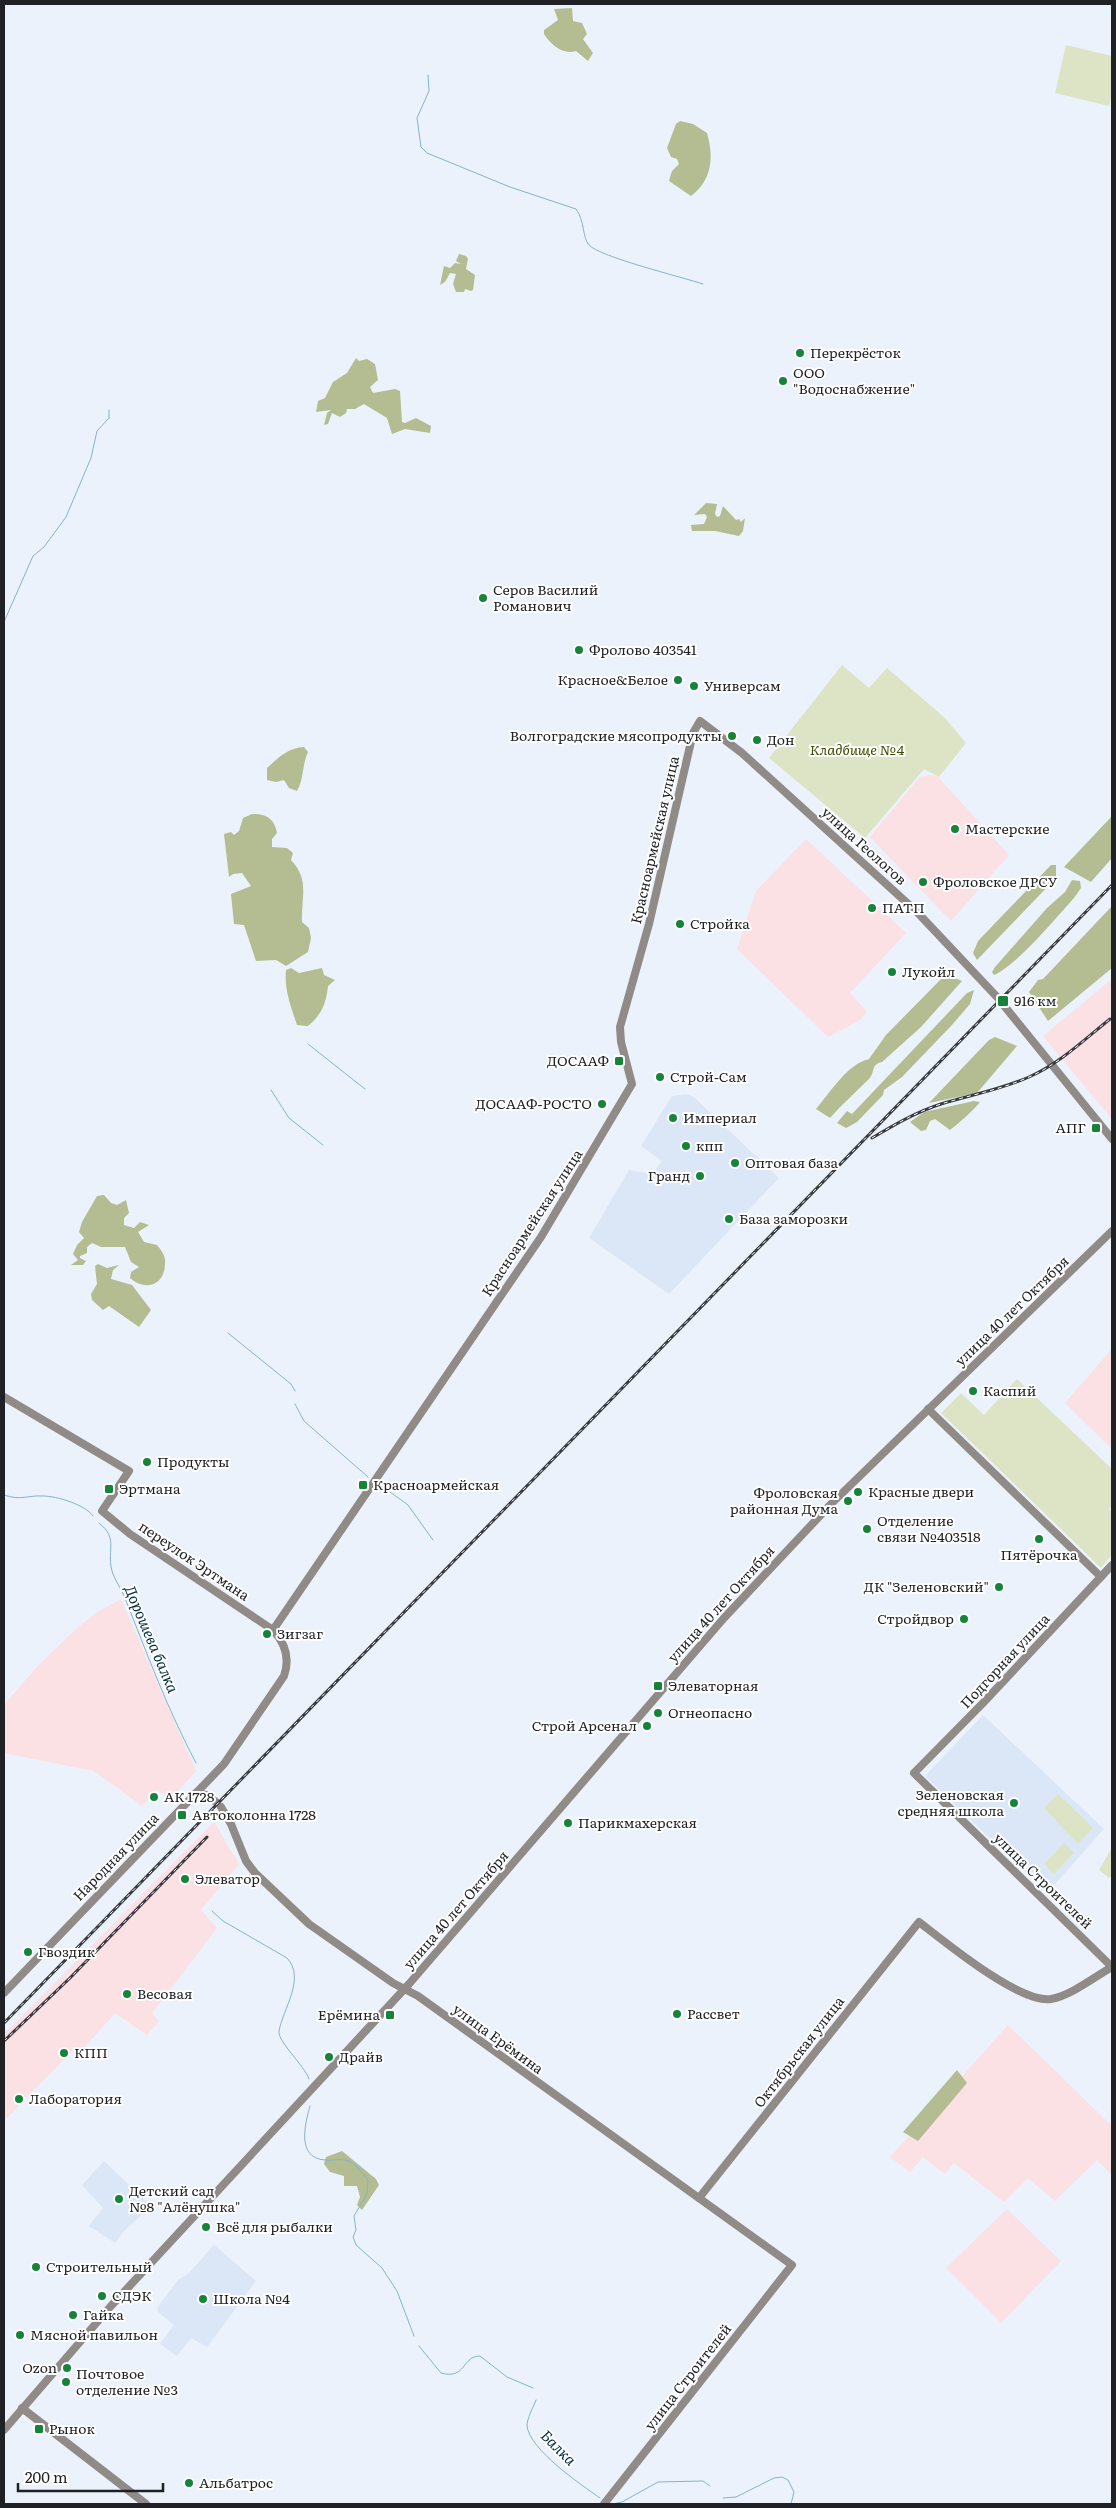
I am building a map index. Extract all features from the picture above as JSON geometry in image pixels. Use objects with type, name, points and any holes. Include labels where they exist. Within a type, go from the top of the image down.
[{"type":"street","name":"улица Геологов","points":[[700,721],[742,753],[900,895],[949,944],[1001,1001],[1112,1139]]},
{"type":"street","name":"Красноармейская улица","points":[[273,1630],[541,1237],[632,1084],[621,1042],[620,1026],[649,924],[693,733],[700,721]]},
{"type":"street","name":"улица 40 лет Октября","points":[[4,2430],[112,2306],[404,1989],[724,1618],[818,1516],[1112,1231]]},
{"type":"street","name":"переулок Эртмана","points":[[4,1397],[129,1471],[102,1511],[130,1534],[273,1630]]},
{"type":"street","points":[[928,1409],[1101,1577]]},
{"type":"street","name":"Подгорная улица","points":[[914,1772],[983,1703],[1112,1565]]},
{"type":"street","name":"Народная улица","points":[[4,1993],[230,1756],[284,1676],[287,1661],[281,1641],[273,1630]]},
{"type":"street","name":"улица Строителей","points":[[914,1772],[1112,1967]]},
{"type":"street","name":"улица Ерёмина","points":[[196,1793],[206,1795],[219,1805],[227,1815],[246,1861],[255,1873],[309,1924],[404,1989],[418,1996],[792,2265]]},
{"type":"street","name":"Октябрьская улица","points":[[699,2198],[919,1922],[989,1973],[1034,1998],[1043,1999],[1059,1996],[1112,1967]]},
{"type":"street","name":"улица Строителей","points":[[604,2504],[792,2265]]},
{"type":"street","points":[[22,2408],[146,2504]]},
{"type":"shaded area","name":"Фроловское ДРСУ","points":[[937,776],[1009,855],[951,921],[870,837],[920,777]]},
{"type":"shaded area","name":"ПАТП","points":[[806,839],[906,933],[850,993],[867,1012],[860,1020],[828,1037],[737,949],[756,891]]},
{"type":"shaded area","name":"АПГ","points":[[1112,979],[1112,1119],[1043,1036]]},
{"type":"shaded area","points":[[686,1094],[694,1097],[779,1178],[669,1294],[589,1238],[629,1170],[652,1174],[662,1161],[641,1146],[672,1096]]},
{"type":"shaded area","points":[[1112,1349],[1112,1449],[1065,1403]]},
{"type":"shaded area","points":[[121,1599],[196,1771],[170,1800],[157,1789],[142,1806],[94,1771],[4,1753],[4,1705],[37,1667],[76,1629],[96,1613]]},
{"type":"shaded area","name":"Зеленовская средняя школа","points":[[983,1715],[1104,1829],[1047,1893],[925,1776]]},
{"type":"shaded area","points":[[214,1822],[239,1864],[201,1910],[217,1928],[153,2012],[153,2015],[159,2021],[147,2035],[115,2013],[75,2058],[73,2050],[4,2121],[4,2034]]},
{"type":"shaded area","points":[[1008,2025],[1112,2126],[1112,2175],[1097,2160],[1055,2201],[1028,2178],[1004,2202],[954,2163],[945,2174],[923,2157],[910,2172],[890,2157]]},
{"type":"shaded area","name":"Детский сад №8 \"Алёнушка\"","points":[[104,2161],[148,2203],[145,2208],[147,2210],[123,2232],[115,2243],[89,2226],[103,2208],[82,2185]]},
{"type":"shaded area","points":[[1007,2209],[1061,2261],[1001,2323],[946,2268]]},
{"type":"shaded area","name":"Школа №4","points":[[214,2245],[256,2281],[207,2347],[191,2338],[177,2356],[160,2344],[174,2325],[158,2312],[157,2308],[178,2280],[189,2273]]},
{"type":"green space","points":[[572,8],[573,21],[582,23],[587,34],[583,39],[593,53],[588,61],[576,51],[566,52],[558,48],[544,34],[544,30],[558,20],[554,9]]},
{"type":"green space","points":[[1066,45],[1112,56],[1112,94],[1109,106],[1055,93]]},
{"type":"green space","points":[[680,121],[693,124],[707,133],[709,142],[710,168],[703,183],[691,196],[669,181],[672,171],[679,164],[677,159],[671,157],[667,148],[676,124]]},
{"type":"green space","points":[[459,254],[466,256],[468,259],[466,269],[475,275],[473,290],[471,291],[465,289],[464,292],[456,292],[453,284],[456,274],[450,273],[445,282],[440,285],[444,266],[450,268],[455,263],[461,264],[456,261]]},
{"type":"green space","points":[[356,358],[359,361],[367,359],[375,364],[378,380],[370,387],[373,393],[395,389],[400,391],[402,422],[405,423],[416,418],[431,426],[430,433],[405,429],[392,434],[387,418],[364,404],[355,409],[347,409],[346,413],[340,417],[332,413],[328,424],[324,425],[327,413],[331,410],[316,412],[318,401],[325,398],[333,382],[347,373]]},
{"type":"green space","points":[[706,503],[717,504],[715,514],[717,517],[720,516],[723,506],[736,520],[739,519],[741,522],[745,518],[743,531],[739,536],[715,531],[692,531],[691,525],[704,524],[707,517],[705,514],[694,515]]},
{"type":"green space","name":"Кладбище №4","points":[[842,665],[869,688],[887,668],[945,718],[966,743],[939,777],[924,769],[865,838],[769,758]]},
{"type":"green space","points":[[304,747],[308,752],[297,791],[289,788],[284,780],[276,782],[267,780],[267,768],[288,751]]},
{"type":"green space","points":[[252,814],[266,816],[272,821],[277,833],[272,839],[272,847],[287,848],[293,853],[291,860],[297,867],[303,882],[302,922],[309,928],[311,938],[308,952],[286,966],[276,960],[256,961],[244,925],[234,924],[231,894],[251,886],[242,873],[233,874],[229,877],[224,834],[231,832],[234,835],[239,831],[243,818]]},
{"type":"green space","points":[[1112,816],[1112,858],[1091,882],[1064,867]]},
{"type":"green space","points":[[1051,865],[1056,865],[1056,878],[977,960],[973,953],[978,941]]},
{"type":"green space","points":[[1072,880],[1080,881],[1081,888],[1074,898],[1025,951],[994,975],[992,972],[995,967],[1047,908],[1065,892]]},
{"type":"green space","points":[[1112,906],[1112,968],[1048,1021],[1029,992],[1038,980],[1043,979]]},
{"type":"green space","points":[[291,968],[299,973],[322,968],[324,975],[335,980],[328,986],[320,1013],[308,1026],[297,1025],[290,1005],[286,970]]},
{"type":"green space","points":[[946,974],[962,981],[921,1027],[874,1067],[869,1079],[830,1118],[816,1109],[846,1073],[861,1062],[869,1059],[886,1035]]},
{"type":"green space","points":[[974,990],[970,1004],[951,1026],[902,1077],[884,1090],[883,1095],[857,1122],[846,1128],[837,1123],[847,1111],[852,1114],[967,993]]},
{"type":"green space","points":[[995,1037],[1017,1046],[977,1093],[929,1103],[989,1040]]},
{"type":"green space","points":[[974,1101],[980,1102],[950,1130],[935,1119],[930,1121],[926,1130],[921,1131],[910,1122],[924,1112]]},
{"type":"green space","points":[[104,1195],[111,1203],[117,1205],[126,1200],[129,1213],[124,1218],[124,1225],[134,1228],[140,1222],[149,1225],[138,1232],[144,1242],[157,1245],[165,1258],[162,1277],[154,1284],[142,1285],[130,1278],[131,1272],[139,1267],[131,1262],[125,1247],[101,1247],[92,1243],[87,1247],[87,1253],[80,1256],[80,1258],[86,1261],[83,1265],[71,1265],[78,1260],[73,1254],[77,1245],[84,1238],[79,1232],[82,1222],[97,1196]]},
{"type":"green space","points":[[98,1264],[107,1268],[119,1265],[113,1270],[111,1279],[132,1285],[151,1310],[139,1327],[109,1306],[103,1310],[92,1300],[91,1294],[97,1284],[95,1266]]},
{"type":"green space","points":[[1017,1379],[1112,1469],[1112,1505],[1109,1509],[1112,1512],[1112,1555],[1101,1568],[941,1413],[961,1393],[984,1415]]},
{"type":"green space","points":[[1058,1794],[1093,1828],[1078,1844],[1044,1808]]},
{"type":"green space","points":[[1064,1843],[1074,1853],[1054,1874],[1044,1864]]},
{"type":"green space","points":[[1111,1849],[1112,1876],[1109,1878],[1099,1870]]},
{"type":"green space","points":[[957,2070],[967,2083],[918,2141],[903,2132]]},
{"type":"green space","points":[[342,2151],[376,2179],[379,2185],[362,2210],[357,2205],[360,2197],[357,2186],[344,2186],[344,2176],[330,2172],[324,2164],[326,2157]]},
{"type":"waterway","points":[[428,75],[429,91],[417,118],[421,147],[427,153],[510,187],[576,209],[581,219],[585,238],[589,245],[596,250],[624,261],[703,284]]},
{"type":"waterway","name":"Дорошева балка","points":[[4,622],[33,556],[44,547],[66,517],[91,458],[97,431],[109,418],[109,410]]},
{"type":"waterway","points":[[308,1044],[365,1089]]},
{"type":"waterway","points":[[271,1090],[289,1118],[323,1145]]},
{"type":"waterway","points":[[228,1333],[291,1384],[295,1391]]},
{"type":"waterway","points":[[295,1404],[304,1421],[368,1477]]},
{"type":"waterway","points":[[379,1484],[408,1505],[433,1540]]},
{"type":"waterway","name":"Дорошева балка","points":[[4,1495],[15,1498],[49,1496],[78,1505],[93,1516]]},
{"type":"waterway","name":"Дорошева балка","points":[[99,1523],[111,1540],[110,1559],[113,1574],[124,1595],[167,1702],[196,1763]]},
{"type":"waterway","name":"Дорошева балка","points":[[212,1911],[223,1921],[287,1958],[292,1966],[294,1984],[279,2031],[282,2041],[309,2079]]},
{"type":"waterway","name":"Дорошева балка","points":[[310,2106],[305,2130],[306,2147],[310,2153],[316,2158],[325,2160],[349,2161],[368,2180],[367,2194],[354,2216],[356,2230],[353,2237],[356,2245],[382,2268],[397,2291],[414,2336]]},
{"type":"waterway","name":"Дорошева балка","points":[[419,2346],[441,2373],[449,2374],[460,2371],[470,2360],[480,2356],[507,2377],[533,2388]]},
{"type":"waterway","name":"Балка","points":[[536,2400],[527,2423],[530,2435],[546,2456],[557,2466],[600,2498]]},
{"type":"waterway","name":"Балка","points":[[723,2498],[736,2497],[774,2478],[782,2477],[788,2480],[794,2492],[791,2504]]},
{"type":"waterway","name":"Балка","points":[[612,2504],[622,2502],[658,2482],[703,2481],[710,2486]]},
{"type":"railway","points":[[4,2023],[1112,885]]},
{"type":"railway","points":[[872,1138],[905,1119],[932,1107],[1007,1085],[1040,1072],[1071,1051],[1110,1019]]},
{"type":"railway","points":[[4,2041],[70,1978],[207,1837]]},
{"type":"place","name":"Перекрёсток","points":[[800,353]]},
{"type":"place","name":"ООО \"Водоснабжение\"","points":[[783,381]]},
{"type":"place","name":"Серов Василий Романович","points":[[483,598]]},
{"type":"place","name":"Фролово 403541","points":[[579,650]]},
{"type":"place","name":"Красное&Белое","points":[[678,680]]},
{"type":"place","name":"Универсам","points":[[694,686]]},
{"type":"place","name":"Волгоградские мясопродукты","points":[[732,736]]},
{"type":"place","name":"Дон","points":[[757,740]]},
{"type":"place","name":"Мастерские","points":[[955,829]]},
{"type":"place","name":"Фроловское ДРСУ","points":[[923,882]]},
{"type":"place","name":"ПАТП","points":[[872,908]]},
{"type":"place","name":"Стройка","points":[[680,924]]},
{"type":"place","name":"Лукойл","points":[[892,972]]},
{"type":"place","name":"916 км","points":[[1003,1001]]},
{"type":"place","name":"ДОСААФ","points":[[619,1061]]},
{"type":"place","name":"Строй-Сам","points":[[660,1077]]},
{"type":"place","name":"ДОСААФ-РОСТО","points":[[602,1104]]},
{"type":"place","name":"Империал","points":[[673,1118]]},
{"type":"place","name":"АПГ","points":[[1096,1128]]},
{"type":"place","name":"кпп","points":[[686,1146]]},
{"type":"place","name":"Оптовая база","points":[[735,1163]]},
{"type":"place","name":"Гранд","points":[[700,1176]]},
{"type":"place","name":"База заморозки","points":[[729,1219]]},
{"type":"place","name":"Каспий","points":[[973,1391]]},
{"type":"place","name":"Продукты","points":[[147,1462]]},
{"type":"place","name":"Красноармейская","points":[[363,1485]]},
{"type":"place","name":"Эртмана","points":[[109,1489]]},
{"type":"place","name":"Красные двери","points":[[858,1492]]},
{"type":"place","name":"Фроловская районная Дума","points":[[848,1501]]},
{"type":"place","name":"Отделение связи №403518","points":[[867,1529]]},
{"type":"place","name":"Пятёрочка","points":[[1039,1539]]},
{"type":"place","name":"ДК \"Зеленовский\"","points":[[999,1587]]},
{"type":"place","name":"Стройдвор","points":[[964,1619]]},
{"type":"place","name":"Зигзаг","points":[[267,1634]]},
{"type":"place","name":"Элеваторная","points":[[658,1686]]},
{"type":"place","name":"Огнеопасно","points":[[658,1713]]},
{"type":"place","name":"Строй Арсенал","points":[[647,1726]]},
{"type":"place","name":"АК 1728","points":[[154,1797]]},
{"type":"place","name":"Зеленовская средняя школа","points":[[1014,1803]]},
{"type":"place","name":"Автоколонна 1728","points":[[182,1815]]},
{"type":"place","name":"Парикмахерская","points":[[568,1823]]},
{"type":"place","name":"Элеватор","points":[[185,1879]]},
{"type":"place","name":"Гвоздик","points":[[28,1952]]},
{"type":"place","name":"Весовая","points":[[127,1994]]},
{"type":"place","name":"Рассвет","points":[[677,2014]]},
{"type":"place","name":"Ерёмина","points":[[390,2015]]},
{"type":"place","name":"КПП","points":[[64,2053]]},
{"type":"place","name":"Драйв","points":[[329,2057]]},
{"type":"place","name":"Лаборатория","points":[[19,2099]]},
{"type":"place","name":"Детский сад №8 \"Алёнушка\"","points":[[119,2199]]},
{"type":"place","name":"Всё для рыбалки","points":[[206,2227]]},
{"type":"place","name":"Строительный","points":[[36,2267]]},
{"type":"place","name":"СДЭК","points":[[102,2296]]},
{"type":"place","name":"Школа №4","points":[[203,2299]]},
{"type":"place","name":"Гайка","points":[[73,2315]]},
{"type":"place","name":"Мясной павильон","points":[[20,2335]]},
{"type":"place","name":"Ozon","points":[[67,2368]]},
{"type":"place","name":"Почтовое отделение №3","points":[[66,2382]]},
{"type":"place","name":"Рынок","points":[[39,2429]]},
{"type":"place","name":"Альбатрос","points":[[189,2483]]}]
